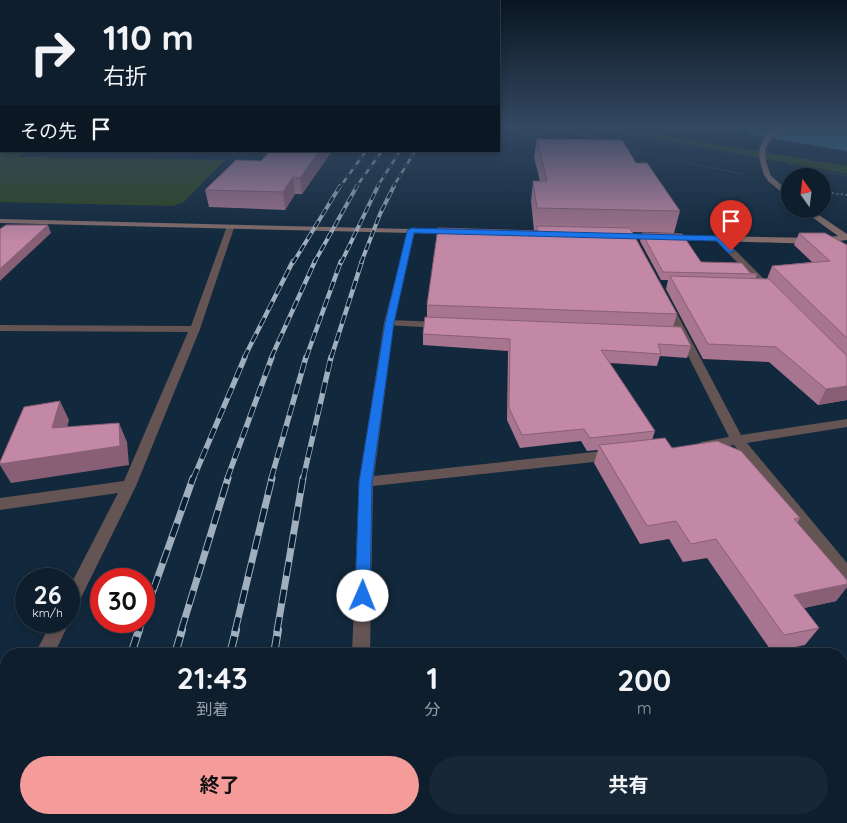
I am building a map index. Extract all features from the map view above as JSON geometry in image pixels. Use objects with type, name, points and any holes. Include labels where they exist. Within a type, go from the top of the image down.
[{"type":"street","points":[[764,165],[769,177],[781,188]]},
{"type":"street","points":[[818,218],[847,237]]},
{"type":"street","points":[[0,221],[459,232]]},
{"type":"street","points":[[80,584],[130,486],[195,329],[230,228]]},
{"type":"street","points":[[361,648],[366,482],[390,323],[411,231]]},
{"type":"street","points":[[612,236],[634,240],[816,241],[847,237]]},
{"type":"street","points":[[719,239],[780,301]]},
{"type":"street","points":[[749,287],[767,288]]},
{"type":"street","points":[[661,294],[677,334],[738,441],[847,575]]},
{"type":"street","points":[[390,323],[448,325]]},
{"type":"street","points":[[0,328],[195,329]]},
{"type":"street","points":[[689,446],[738,441],[847,423]]},
{"type":"street","points":[[366,482],[630,453]]},
{"type":"street","points":[[0,504],[130,486]]},
{"type":"street","points":[[47,648],[55,633]]},
{"type":"path","points":[[709,165],[769,177]]},
{"type":"path","points":[[791,165],[847,176]]},
{"type":"path","points":[[831,193],[847,195]]},
{"type":"green space","points":[[0,165],[220,165],[184,202],[173,206],[0,202]]},
{"type":"green space","points":[[801,165],[843,165],[847,166],[847,174],[831,171],[831,168]]},
{"type":"building","points":[[230,165],[309,165],[300,178],[293,177],[283,192],[205,190]]},
{"type":"building","points":[[543,165],[649,165],[680,211],[537,208],[533,181],[547,181]]},
{"type":"building","points":[[6,225],[48,225],[0,269],[0,229]]},
{"type":"building","points":[[537,226],[630,228],[677,314],[427,305],[438,228],[538,231]]},
{"type":"building","points":[[642,233],[682,234],[701,262],[742,263],[750,273],[757,274],[663,272]]},
{"type":"building","points":[[799,233],[825,233],[847,245],[847,338],[772,266],[830,261]]},
{"type":"building","points":[[670,276],[769,279],[847,356],[847,386],[826,389],[776,347],[708,344]]},
{"type":"building","points":[[425,317],[681,327],[691,346],[658,344],[661,354],[601,350],[655,431],[590,438],[584,429],[522,435],[509,408],[510,339],[423,334]]},
{"type":"building","points":[[60,401],[52,428],[119,423],[120,446],[0,464],[24,407]]},
{"type":"building","points":[[665,438],[672,448],[717,441],[741,451],[800,518],[794,519],[847,580],[847,584],[794,595],[819,628],[784,635],[716,539],[691,544],[676,521],[647,526],[599,445]]},
{"type":"railway","points":[[340,187],[356,165]]},
{"type":"railway","points":[[356,187],[372,165]]},
{"type":"railway","points":[[377,187],[391,165]]},
{"type":"railway","points":[[393,187],[406,165]]},
{"type":"railway","points":[[293,263],[340,186]]},
{"type":"railway","points":[[314,262],[357,186]]},
{"type":"railway","points":[[341,263],[378,186]]},
{"type":"railway","points":[[361,263],[380,214],[394,186]]},
{"type":"railway","points":[[244,358],[293,261]]},
{"type":"railway","points":[[306,358],[341,261]]},
{"type":"railway","points":[[331,358],[362,261]]},
{"type":"railway","points":[[271,358],[314,262]]},
{"type":"railway","points":[[193,479],[245,357]]},
{"type":"railway","points":[[227,479],[272,357]]},
{"type":"railway","points":[[271,479],[306,357]]},
{"type":"railway","points":[[303,479],[331,357]]},
{"type":"railway","points":[[155,585],[193,478]]},
{"type":"railway","points":[[181,631],[228,478]]},
{"type":"railway","points":[[235,631],[272,478]]},
{"type":"railway","points":[[277,631],[303,478]]},
{"type":"railway","points":[[177,648],[182,630]]},
{"type":"railway","points":[[232,648],[236,630]]},
{"type":"railway","points":[[275,648],[278,630]]},
{"type":"railway","points":[[133,648],[138,633]]},
{"type":"route","points":[[363,596],[366,482],[390,323],[411,231],[719,239],[731,251]]}]
